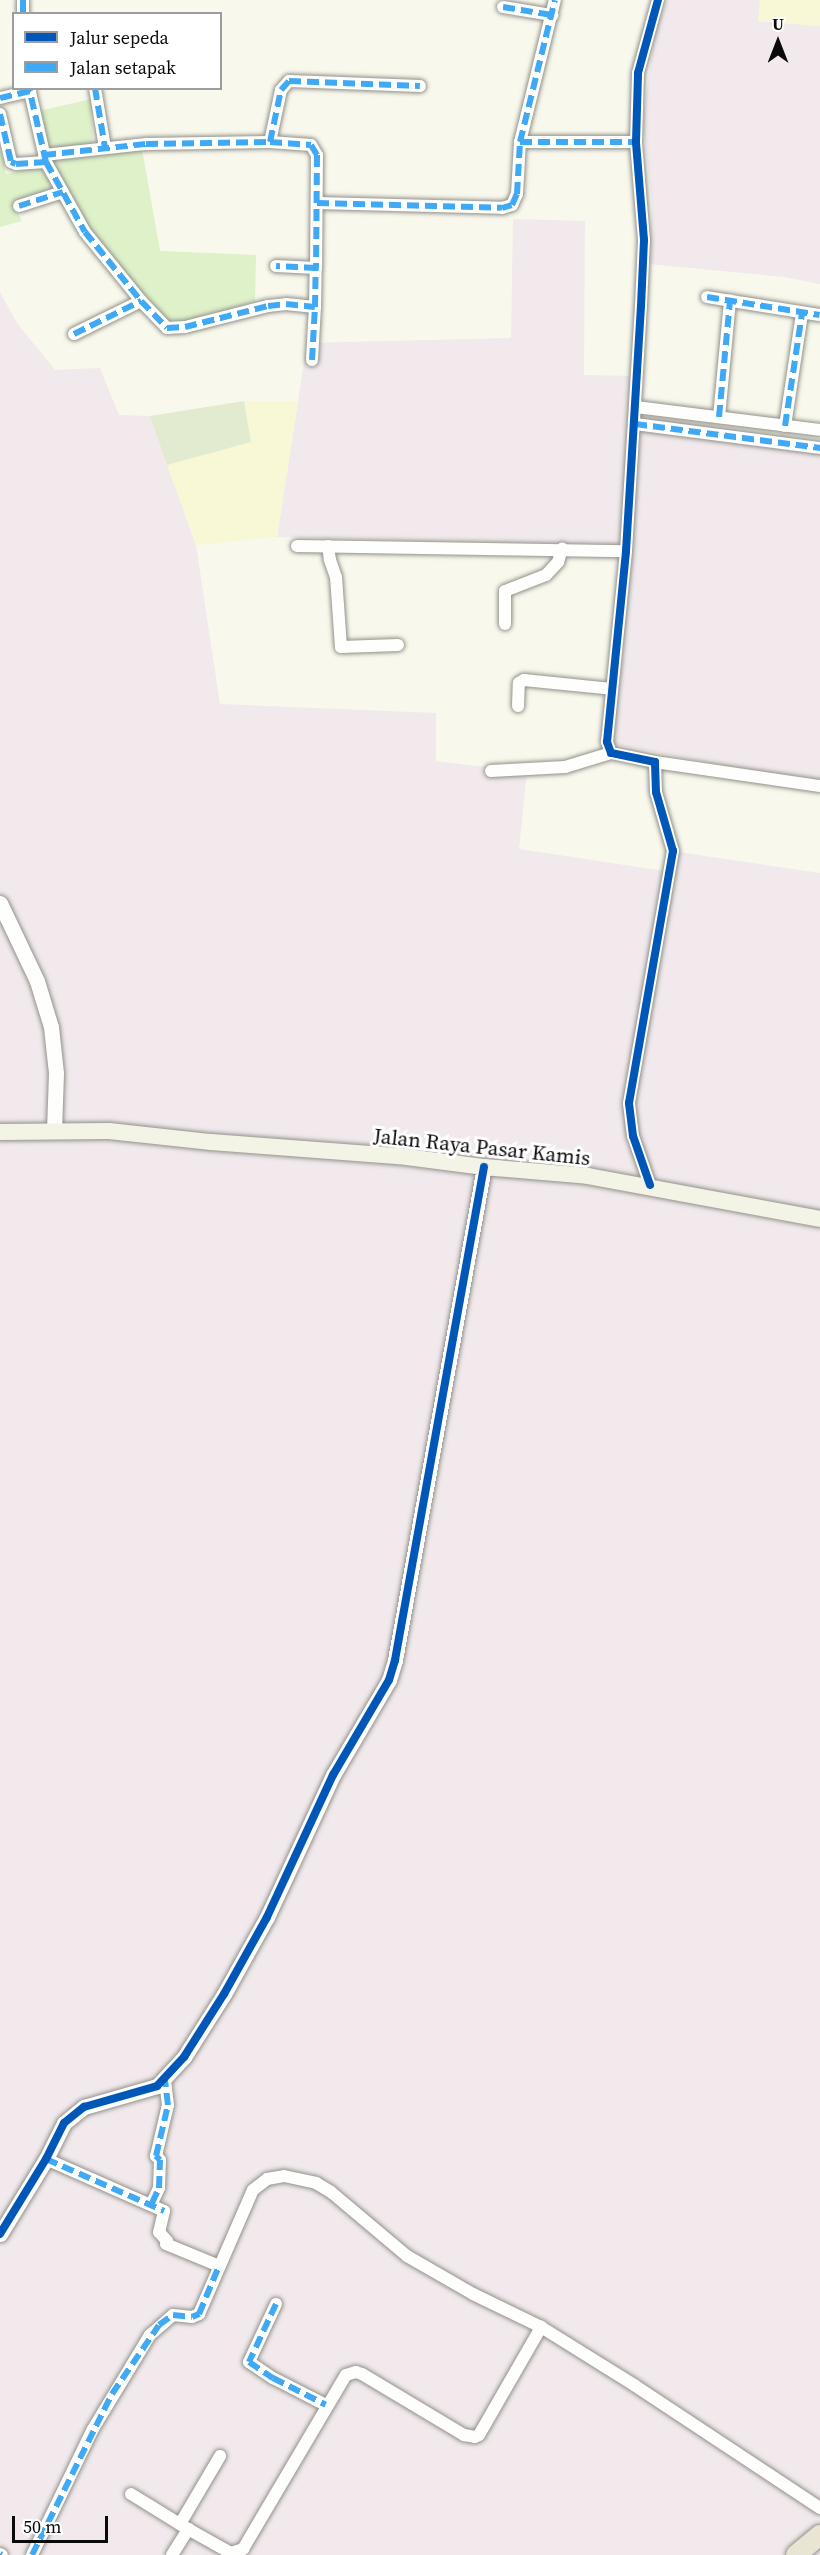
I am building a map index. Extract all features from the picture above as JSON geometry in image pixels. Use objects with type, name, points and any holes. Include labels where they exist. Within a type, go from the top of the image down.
[{"type":"highway","points":[[796,2555],[820,2535]]},
{"type":"main road","name":"Jalan Raya Pasar Kamis","points":[[0,1132],[109,1131],[212,1142],[399,1155],[484,1167],[588,1176],[650,1185],[820,1219]]},
{"type":"street","points":[[317,203],[507,208],[515,201],[517,194],[520,142],[555,0]]},
{"type":"street","points":[[611,753],[607,742],[626,550],[644,240],[636,142],[638,73],[658,0]]},
{"type":"street","points":[[503,7],[552,15]]},
{"type":"street","points":[[270,142],[281,90],[289,81],[420,86]]},
{"type":"street","points":[[0,98],[30,90],[45,159],[85,232],[163,326],[176,329],[268,306],[286,304],[315,307]]},
{"type":"street","points":[[95,90],[105,148]]},
{"type":"street","points":[[0,114],[11,162],[16,164],[105,148],[146,144],[270,142],[308,144],[315,148],[317,203],[312,360]]},
{"type":"street","points":[[520,142],[636,142]]},
{"type":"street","points":[[19,206],[63,192]]},
{"type":"street","points":[[276,266],[316,268]]},
{"type":"street","points":[[707,297],[820,315]]},
{"type":"street","points":[[74,334],[141,301]]},
{"type":"street","points":[[718,417],[730,301]]},
{"type":"street","points":[[785,426],[802,313]]},
{"type":"street","points":[[636,407],[820,430]]},
{"type":"street","points":[[635,424],[820,448]]},
{"type":"street","points":[[297,546],[626,550]]},
{"type":"street","points":[[328,546],[336,577],[341,647],[398,645]]},
{"type":"street","points":[[505,624],[505,591],[546,575],[558,562],[562,549]]},
{"type":"street","points":[[518,706],[519,682],[524,680],[612,689]]},
{"type":"street","points":[[491,771],[565,767],[611,753],[655,762],[820,786]]},
{"type":"street","points":[[650,1185],[633,1136],[630,1102],[673,860],[672,841],[656,792],[655,762]]},
{"type":"street","points":[[0,903],[37,981],[51,1027],[56,1073],[54,1130]]},
{"type":"street","points":[[0,2234],[46,2159],[64,2123],[73,2114],[84,2107],[144,2091],[165,2079],[184,2057],[229,1985],[267,1917],[333,1775],[389,1680],[395,1660],[484,1167]]},
{"type":"street","points":[[152,2204],[159,2188],[160,2160],[156,2156],[168,2105],[165,2079]]},
{"type":"street","points":[[46,2159],[164,2211],[159,2232],[167,2241],[166,2244],[219,2266]]},
{"type":"street","points":[[32,2555],[112,2394],[150,2335],[173,2315],[192,2317],[199,2314],[253,2190],[267,2179],[284,2176],[298,2177],[331,2192],[416,2262],[541,2327],[634,2385],[820,2508]]},
{"type":"street","points":[[276,2304],[249,2362],[273,2378],[326,2405]]},
{"type":"street","points":[[131,2494],[231,2553],[241,2552],[341,2379],[346,2375],[359,2372],[464,2435],[477,2436],[541,2327]]},
{"type":"street","points":[[172,2555],[184,2526],[220,2456]]},
{"type":"shaded area","points":[[667,0],[760,0],[759,21],[820,26],[820,284],[784,277],[649,264],[652,206],[643,122],[654,36]]},
{"type":"shaded area","points":[[513,219],[585,221],[584,375],[639,376],[644,417],[820,442],[820,784],[612,744],[631,546],[277,537],[307,343],[511,338]]},
{"type":"shaded area","points":[[0,292],[17,323],[55,370],[100,368],[119,415],[150,416],[196,545],[220,704],[436,713],[436,761],[527,772],[519,849],[665,871],[665,850],[820,873],[820,2555],[0,2555]]},
{"type":"green space","points":[[760,0],[820,0],[820,26],[758,21]]},
{"type":"green space","points":[[91,99],[93,146],[141,143],[160,251],[256,255],[255,301],[167,332],[149,299],[110,265],[54,192],[14,204],[22,221],[0,227],[0,149],[6,174],[44,166],[34,112]]},
{"type":"green space","points":[[244,401],[298,401],[277,537],[196,545],[167,465],[251,442]]},
{"type":"green space","points":[[244,401],[251,442],[167,465],[150,416]]},
{"type":"marked path","points":[[23,0],[23,12]]},
{"type":"marked path","points":[[317,203],[502,208],[512,205],[517,194],[520,142],[555,0]]},
{"type":"marked path","points":[[503,7],[552,15]]},
{"type":"marked path","points":[[270,142],[281,90],[289,81],[420,86]]},
{"type":"marked path","points":[[0,114],[11,162],[16,164],[46,162],[29,90]]},
{"type":"marked path","points":[[95,90],[105,148]]},
{"type":"marked path","points":[[0,98],[30,91]]},
{"type":"marked path","points":[[44,155],[146,144],[270,142],[311,145],[317,155],[316,268],[276,266]]},
{"type":"marked path","points":[[520,142],[636,142]]},
{"type":"marked path","points":[[46,162],[85,232],[141,301],[167,328],[185,327],[268,306],[286,304],[315,307],[316,268]]},
{"type":"marked path","points":[[19,206],[63,192]]},
{"type":"marked path","points":[[707,297],[820,315]]},
{"type":"marked path","points":[[74,334],[141,301]]},
{"type":"marked path","points":[[719,417],[730,301]]},
{"type":"marked path","points":[[312,360],[315,307]]},
{"type":"marked path","points":[[785,426],[802,313]]},
{"type":"marked path","points":[[635,424],[820,448]]},
{"type":"marked path","points":[[152,2203],[159,2188],[160,2160],[156,2156],[168,2105],[165,2079]]},
{"type":"marked path","points":[[46,2159],[164,2211]]},
{"type":"marked path","points":[[32,2555],[112,2394],[159,2325],[173,2315],[192,2317],[199,2314],[219,2266]]},
{"type":"marked path","points":[[276,2304],[249,2362],[273,2378],[326,2405]]},
{"type":"cycle path","points":[[650,1185],[633,1136],[629,1103],[673,851],[656,792],[655,762],[611,753],[607,742],[626,551],[641,306],[644,240],[636,142],[638,73],[658,0]]},
{"type":"cycle path","points":[[0,2234],[46,2159],[64,2123],[84,2107],[157,2086],[184,2057],[224,1994],[267,1917],[333,1775],[389,1680],[395,1660],[484,1167]]}]
